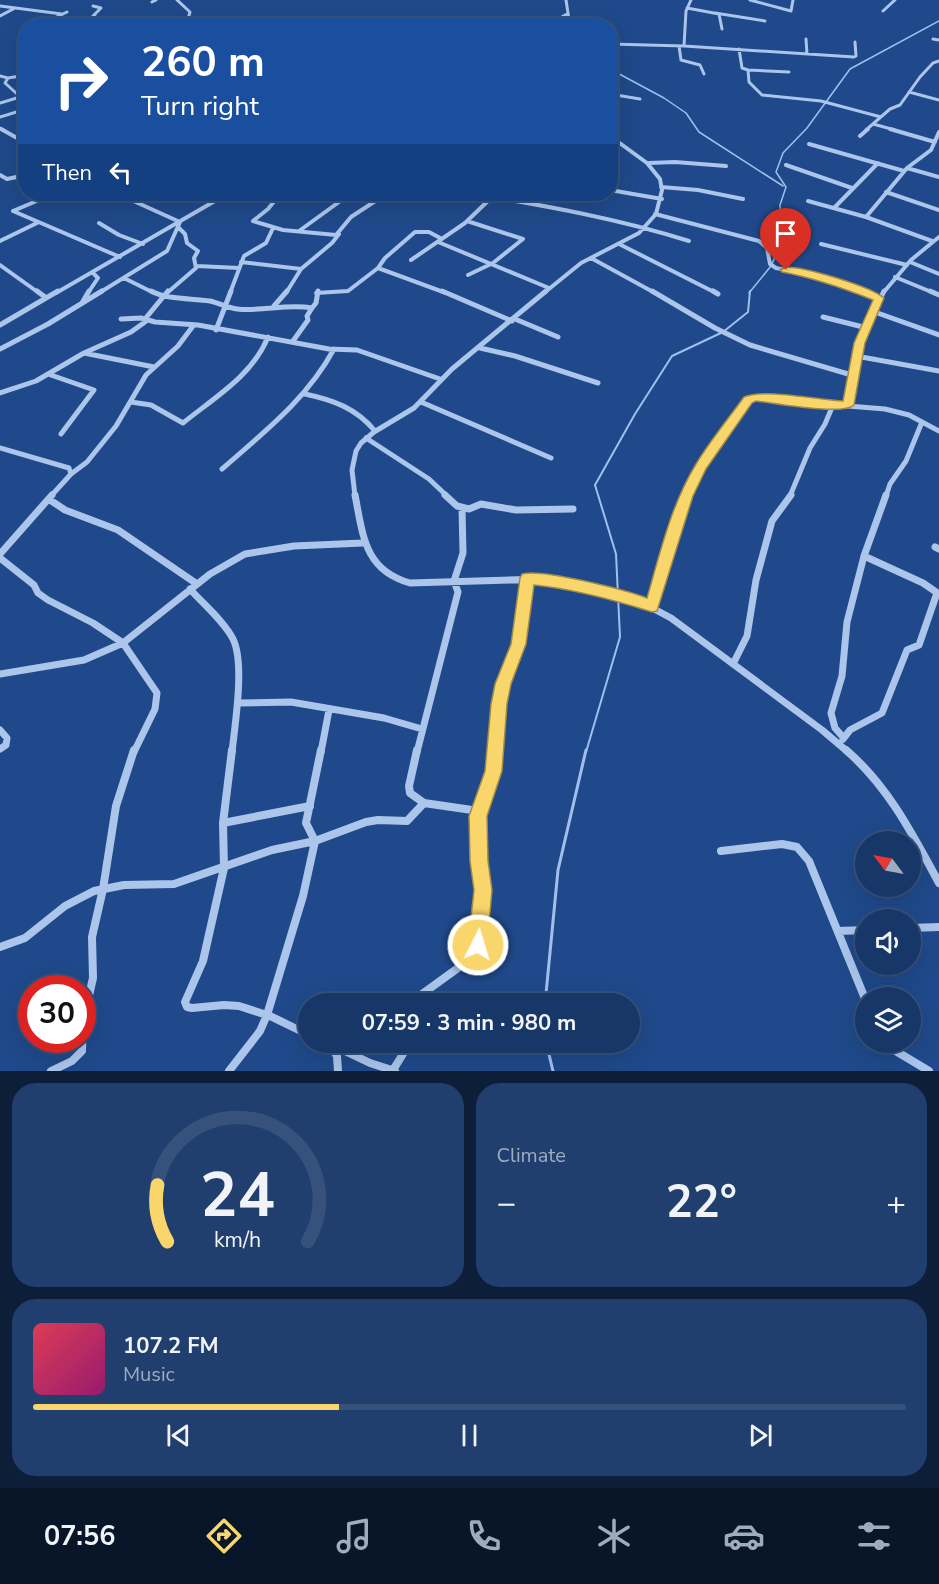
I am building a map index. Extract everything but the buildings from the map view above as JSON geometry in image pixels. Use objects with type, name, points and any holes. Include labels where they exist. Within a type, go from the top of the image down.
[{"type":"street","points":[[177,0],[190,12],[188,18]]},
{"type":"street","points":[[566,0],[568,18]]},
{"type":"street","points":[[691,0],[687,8],[681,60],[700,65],[704,74]]},
{"type":"street","points":[[750,0],[791,12],[793,0]]},
{"type":"street","points":[[883,11],[896,0]]},
{"type":"street","points":[[0,6],[62,14]]},
{"type":"street","points":[[93,6],[101,8],[93,16],[97,18]]},
{"type":"street","points":[[0,16],[16,7]]},
{"type":"street","points":[[687,8],[765,21]]},
{"type":"street","points":[[54,18],[67,12]]},
{"type":"street","points":[[715,13],[720,15],[722,29]]},
{"type":"street","points":[[560,18],[567,14]]},
{"type":"street","points":[[806,39],[807,54]]},
{"type":"street","points":[[933,39],[939,40]]},
{"type":"street","points":[[618,44],[855,57],[855,42]]},
{"type":"street","points":[[739,50],[742,68],[789,72]]},
{"type":"street","points":[[860,136],[890,109],[900,105],[933,63],[939,61]]},
{"type":"street","points":[[748,70],[748,82],[762,94],[821,101],[881,117]]},
{"type":"street","points":[[0,76],[8,78],[18,76]]},
{"type":"street","points":[[8,78],[5,83],[18,95]]},
{"type":"street","points":[[909,92],[939,100]]},
{"type":"street","points":[[618,95],[640,99]]},
{"type":"street","points":[[0,104],[18,98]]},
{"type":"street","points":[[0,117],[18,111]]},
{"type":"street","points":[[873,124],[935,142]]},
{"type":"street","points":[[0,128],[18,138]]},
{"type":"street","points":[[866,217],[905,170],[931,150],[939,132]]},
{"type":"street","points":[[620,144],[649,163],[660,176],[662,199],[655,214],[645,226],[621,245],[569,270],[514,320],[440,379],[421,402],[402,418],[366,438],[356,450],[352,466],[363,543],[376,564],[398,581],[410,583],[527,578],[556,581],[652,606],[733,664],[862,763],[881,784],[908,825],[939,884]]},
{"type":"street","points":[[809,144],[939,177]]},
{"type":"street","points":[[649,163],[675,162],[726,166]]},
{"type":"street","points":[[835,207],[878,163]]},
{"type":"street","points":[[786,165],[852,188]]},
{"type":"street","points":[[0,175],[7,179],[18,177]]},
{"type":"street","points":[[661,187],[698,190],[743,199]]},
{"type":"street","points":[[618,191],[662,199]]},
{"type":"street","points":[[886,192],[939,210]]},
{"type":"street","points":[[37,201],[13,212],[37,223],[67,232],[120,257]]},
{"type":"street","points":[[132,201],[179,225],[185,234],[187,243],[198,251],[194,258],[197,266]]},
{"type":"street","points":[[0,325],[45,297],[179,225],[216,201]]},
{"type":"street","points":[[274,201],[254,221],[273,228],[340,233]]},
{"type":"street","points":[[299,231],[340,201]]},
{"type":"street","points":[[272,307],[278,304],[301,269],[332,243],[351,217],[375,201]]},
{"type":"street","points":[[411,260],[467,221],[488,201]]},
{"type":"street","points":[[516,201],[645,226],[689,241]]},
{"type":"street","points":[[808,201],[835,207],[937,239]]},
{"type":"street","points":[[655,214],[759,241],[768,246],[771,254],[770,264],[775,268],[795,270],[879,298]]},
{"type":"street","points":[[467,221],[523,239],[493,263],[468,275]]},
{"type":"street","points":[[0,241],[37,223]]},
{"type":"street","points":[[99,223],[119,235],[142,244]]},
{"type":"street","points":[[0,349],[81,304],[167,251],[179,225]]},
{"type":"street","points":[[216,330],[241,262],[246,254],[266,243],[273,228]]},
{"type":"street","points":[[293,340],[308,320],[307,316],[316,303],[318,291],[348,291],[378,268],[385,258],[416,232],[429,232],[440,240],[481,260],[549,288]]},
{"type":"street","points":[[848,405],[855,376],[856,356],[872,311],[895,277],[937,239]]},
{"type":"street","points":[[821,243],[909,263],[939,274]]},
{"type":"street","points":[[621,245],[718,294]]},
{"type":"street","points":[[591,258],[715,328],[750,345],[855,376]]},
{"type":"street","points":[[241,262],[301,269]]},
{"type":"street","points":[[0,265],[45,297]]},
{"type":"street","points":[[0,393],[36,381],[84,353],[131,332],[145,322],[165,294],[197,266],[239,268]]},
{"type":"street","points":[[378,268],[425,284],[558,337]]},
{"type":"street","points":[[81,304],[85,294],[98,278],[92,272]]},
{"type":"street","points":[[895,277],[939,295]]},
{"type":"street","points":[[124,278],[156,294],[165,294],[193,302],[209,301],[237,309],[312,308]]},
{"type":"street","points":[[872,311],[939,335]]},
{"type":"street","points":[[823,317],[867,328]]},
{"type":"street","points":[[121,319],[145,319],[202,326],[370,354],[440,379]]},
{"type":"street","points":[[51,1071],[72,1062],[82,1051],[83,1022],[93,978],[92,937],[103,889],[120,788],[136,744],[156,709],[158,699],[153,685],[123,644],[93,623],[38,593],[34,585],[0,556],[71,474],[87,462],[131,402],[146,375],[178,346],[193,326]]},
{"type":"street","points":[[131,402],[151,405],[183,423],[226,389],[255,362],[265,347],[268,337]]},
{"type":"street","points":[[480,348],[515,356],[598,383]]},
{"type":"street","points":[[222,470],[305,394],[325,369],[334,349]]},
{"type":"street","points":[[84,353],[154,367]]},
{"type":"street","points":[[856,356],[939,371]]},
{"type":"street","points":[[47,374],[94,390],[61,434]]},
{"type":"street","points":[[305,394],[347,406],[364,416],[375,431]]},
{"type":"street","points":[[652,606],[672,535],[686,496],[701,467],[748,400],[755,397],[896,411],[939,431]]},
{"type":"street","points":[[421,402],[551,458]]},
{"type":"street","points":[[733,664],[747,636],[756,580],[772,521],[791,495],[810,448],[825,424],[833,405]]},
{"type":"street","points":[[843,737],[835,728],[831,713],[842,676],[847,622],[852,597],[890,484],[906,461],[922,422]]},
{"type":"street","points":[[366,438],[429,479],[452,502],[462,508],[469,509],[481,504],[516,510],[573,509]]},
{"type":"street","points":[[0,448],[69,468],[71,474]]},
{"type":"street","points":[[50,500],[65,510],[118,530],[193,587],[232,637],[237,649],[238,702],[223,823],[224,868],[209,942],[185,1002],[187,1006],[195,1008],[226,1004],[239,1006],[267,1015],[298,1030]]},
{"type":"street","points":[[462,508],[463,553],[454,581],[458,592],[409,786],[412,796],[424,803],[479,811]]},
{"type":"street","points":[[0,674],[84,660],[123,644],[193,587],[245,554],[294,546],[363,543]]},
{"type":"street","points":[[840,745],[843,737],[851,729],[868,723],[884,712],[907,650],[919,645],[938,593],[923,583],[864,556]]},
{"type":"street","points":[[424,993],[458,968],[478,945],[483,890],[479,861],[479,811],[493,771],[499,704],[503,684],[519,644],[527,578]]},
{"type":"street","points":[[238,702],[291,702],[384,718],[422,729]]},
{"type":"street","points":[[229,1071],[260,1031],[267,1015],[303,896],[315,841],[306,823],[329,710]]},
{"type":"street","points":[[0,730],[6,738],[6,745],[0,749]]},
{"type":"street","points":[[0,947],[24,938],[77,899],[103,889],[143,884],[174,884],[272,850],[329,838],[355,825],[376,819],[395,823],[407,821],[424,803]]},
{"type":"street","points":[[223,823],[310,806]]},
{"type":"street","points":[[721,851],[782,844],[796,847],[809,861],[860,987]]},
{"type":"street","points":[[921,928],[939,927]]},
{"type":"street","points":[[838,931],[855,930]]},
{"type":"street","points":[[335,1053],[338,1071]]},
{"type":"street","points":[[349,1053],[394,1071],[403,1053]]},
{"type":"street","points":[[899,1053],[929,1071]]},
{"type":"waterway","points":[[750,292],[771,266],[782,241],[780,205],[786,187],[776,172],[783,153],[807,128],[850,69],[939,21]]},
{"type":"waterway","points":[[618,73],[664,98],[686,113],[699,132],[783,186]]},
{"type":"waterway","points":[[586,752],[620,637],[616,554],[595,485],[635,414],[672,356],[723,332],[748,312],[750,292]]},
{"type":"waterway","points":[[546,993],[558,870],[586,750]]},
{"type":"waterway","points":[[549,1053],[553,1071]]},
{"type":"route","points":[[478,945],[478,923],[482,909],[483,890],[477,833],[478,816],[493,771],[499,704],[503,684],[519,644],[527,578],[556,581],[652,606],[672,535],[686,496],[701,467],[748,400],[755,397],[790,402],[848,405],[855,376],[856,356],[879,298],[843,284],[795,270],[786,270]]}]
